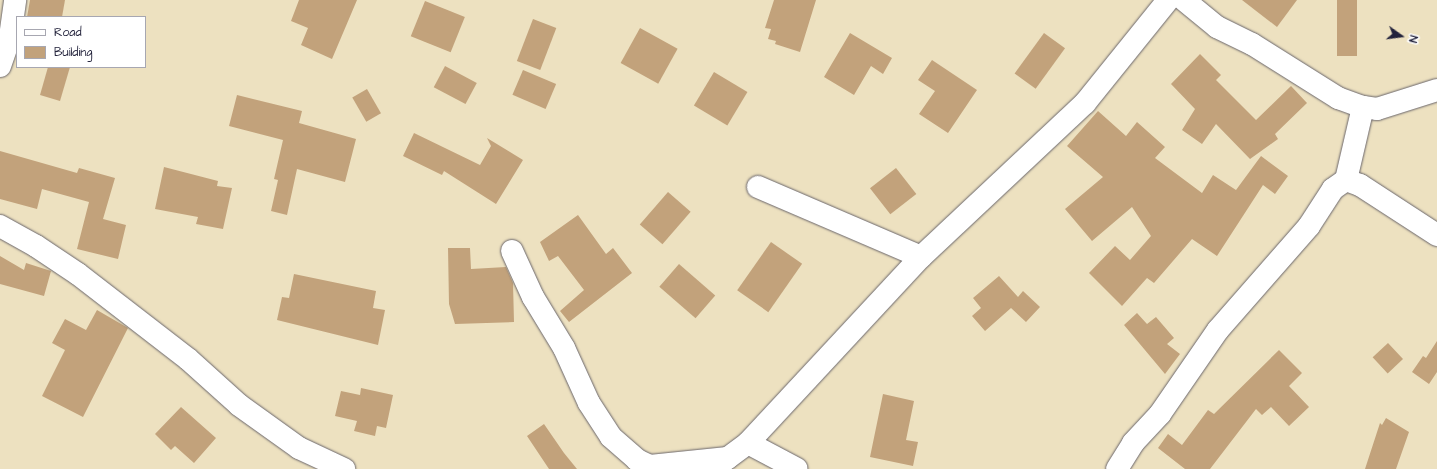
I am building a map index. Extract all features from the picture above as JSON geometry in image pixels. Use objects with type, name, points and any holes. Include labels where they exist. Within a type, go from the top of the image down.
[{"type":"street","points":[[0,66],[10,37],[15,0]]},
{"type":"street","points":[[512,251],[533,297],[564,348],[589,403],[611,437],[637,460],[650,466],[720,464],[748,443],[921,257],[1085,103],[1168,0]]},
{"type":"street","points":[[1184,0],[1217,27],[1252,44],[1338,98],[1363,107],[1377,109],[1437,90]]},
{"type":"street","points":[[1117,469],[1134,443],[1160,414],[1218,330],[1304,232],[1333,189],[1346,180],[1363,107]]},
{"type":"street","points":[[1346,180],[1360,184],[1437,235]]},
{"type":"street","points":[[758,187],[921,257]]},
{"type":"street","points":[[0,226],[36,246],[78,274],[188,359],[239,405],[299,448],[333,467]]},
{"type":"street","points":[[748,443],[797,469]]},
{"type":"building","points":[[30,0],[65,0],[62,16],[27,16]]},
{"type":"building","points":[[299,0],[357,0],[332,59],[301,45],[308,28],[291,21]]},
{"type":"building","points":[[774,0],[816,0],[800,52],[775,44],[776,41],[768,39],[771,29],[765,28]]},
{"type":"building","points":[[1242,0],[1297,0],[1277,27]]},
{"type":"building","points":[[1337,0],[1357,0],[1357,56],[1337,56]]},
{"type":"building","points":[[425,1],[465,17],[451,52],[411,36]]},
{"type":"building","points":[[533,19],[556,28],[540,70],[517,61]]},
{"type":"building","points":[[640,28],[678,49],[658,84],[621,63]]},
{"type":"building","points":[[850,33],[892,58],[883,74],[871,66],[854,95],[824,77]]},
{"type":"building","points":[[1044,33],[1065,48],[1036,89],[1015,73]]},
{"type":"building","points":[[1200,54],[1221,75],[1216,80],[1256,120],[1291,86],[1307,103],[1275,134],[1278,139],[1250,159],[1216,124],[1202,144],[1182,130],[1195,109],[1171,84]]},
{"type":"building","points":[[932,60],[977,90],[948,133],[919,114],[935,91],[918,80]]},
{"type":"building","points":[[445,66],[477,83],[466,104],[434,87]]},
{"type":"building","points":[[48,68],[70,68],[60,101],[40,95]]},
{"type":"building","points":[[523,70],[556,84],[546,109],[512,95]]},
{"type":"building","points":[[714,72],[747,92],[727,126],[694,105]]},
{"type":"building","points":[[367,89],[381,113],[366,122],[352,98]]},
{"type":"building","points":[[237,95],[302,111],[299,123],[356,139],[345,182],[297,169],[287,215],[271,211],[278,180],[274,179],[283,140],[229,126]]},
{"type":"building","points":[[1098,111],[1126,136],[1137,122],[1165,147],[1155,158],[1202,193],[1213,175],[1236,190],[1261,156],[1288,176],[1275,194],[1263,185],[1217,256],[1192,239],[1154,283],[1147,278],[1122,306],[1089,273],[1115,246],[1130,260],[1151,236],[1132,207],[1092,241],[1065,209],[1103,177],[1067,146]]},
{"type":"building","points":[[414,133],[480,165],[491,146],[487,138],[523,160],[496,204],[444,171],[442,175],[403,156]]},
{"type":"building","points":[[0,151],[77,173],[79,168],[115,178],[103,219],[126,225],[118,259],[77,249],[89,202],[42,189],[37,209],[0,199]]},
{"type":"building","points":[[164,167],[218,181],[217,186],[232,188],[223,229],[196,224],[198,217],[155,209]]},
{"type":"building","points":[[896,168],[916,194],[890,214],[870,188]]},
{"type":"building","points":[[668,192],[691,212],[662,244],[640,224]]},
{"type":"building","points":[[578,215],[606,254],[613,248],[632,273],[569,322],[560,311],[584,290],[558,256],[549,261],[540,242]]},
{"type":"building","points":[[771,242],[802,264],[768,312],[737,290]]},
{"type":"building","points":[[448,248],[470,248],[471,269],[506,267],[513,283],[514,322],[455,324],[449,304]]},
{"type":"building","points":[[0,256],[24,270],[26,263],[51,271],[44,296],[0,284]]},
{"type":"building","points":[[679,264],[715,295],[696,318],[659,287]]},
{"type":"building","points":[[294,274],[376,291],[373,308],[385,310],[378,345],[277,320],[282,297],[289,298]]},
{"type":"building","points":[[999,276],[1018,297],[1023,291],[1040,307],[1026,322],[1011,308],[985,331],[972,316],[981,308],[973,298]]},
{"type":"building","points":[[97,310],[128,328],[83,417],[42,396],[65,350],[52,343],[65,319],[86,330]]},
{"type":"building","points":[[1137,313],[1147,324],[1156,317],[1174,338],[1167,344],[1180,354],[1165,374],[1124,325]]},
{"type":"building","points":[[1437,341],[1437,372],[1429,384],[1412,372],[1423,356],[1426,358]]},
{"type":"building","points":[[1388,343],[1403,359],[1388,373],[1373,357]]},
{"type":"building","points":[[1279,350],[1302,373],[1289,386],[1309,407],[1289,426],[1271,407],[1262,415],[1256,409],[1210,469],[1185,469],[1158,448],[1168,434],[1182,445],[1208,410],[1214,414]]},
{"type":"building","points":[[361,388],[393,395],[386,428],[377,426],[375,436],[354,431],[357,421],[335,416],[341,391],[360,395]]},
{"type":"building","points":[[883,394],[914,401],[906,440],[918,442],[913,466],[870,457]]},
{"type":"building","points":[[181,407],[216,438],[194,463],[175,446],[171,450],[155,434]]},
{"type":"building","points":[[1386,418],[1409,432],[1396,469],[1365,469],[1380,423],[1382,425]]},
{"type":"building","points":[[544,424],[577,469],[549,469],[527,436]]}]
